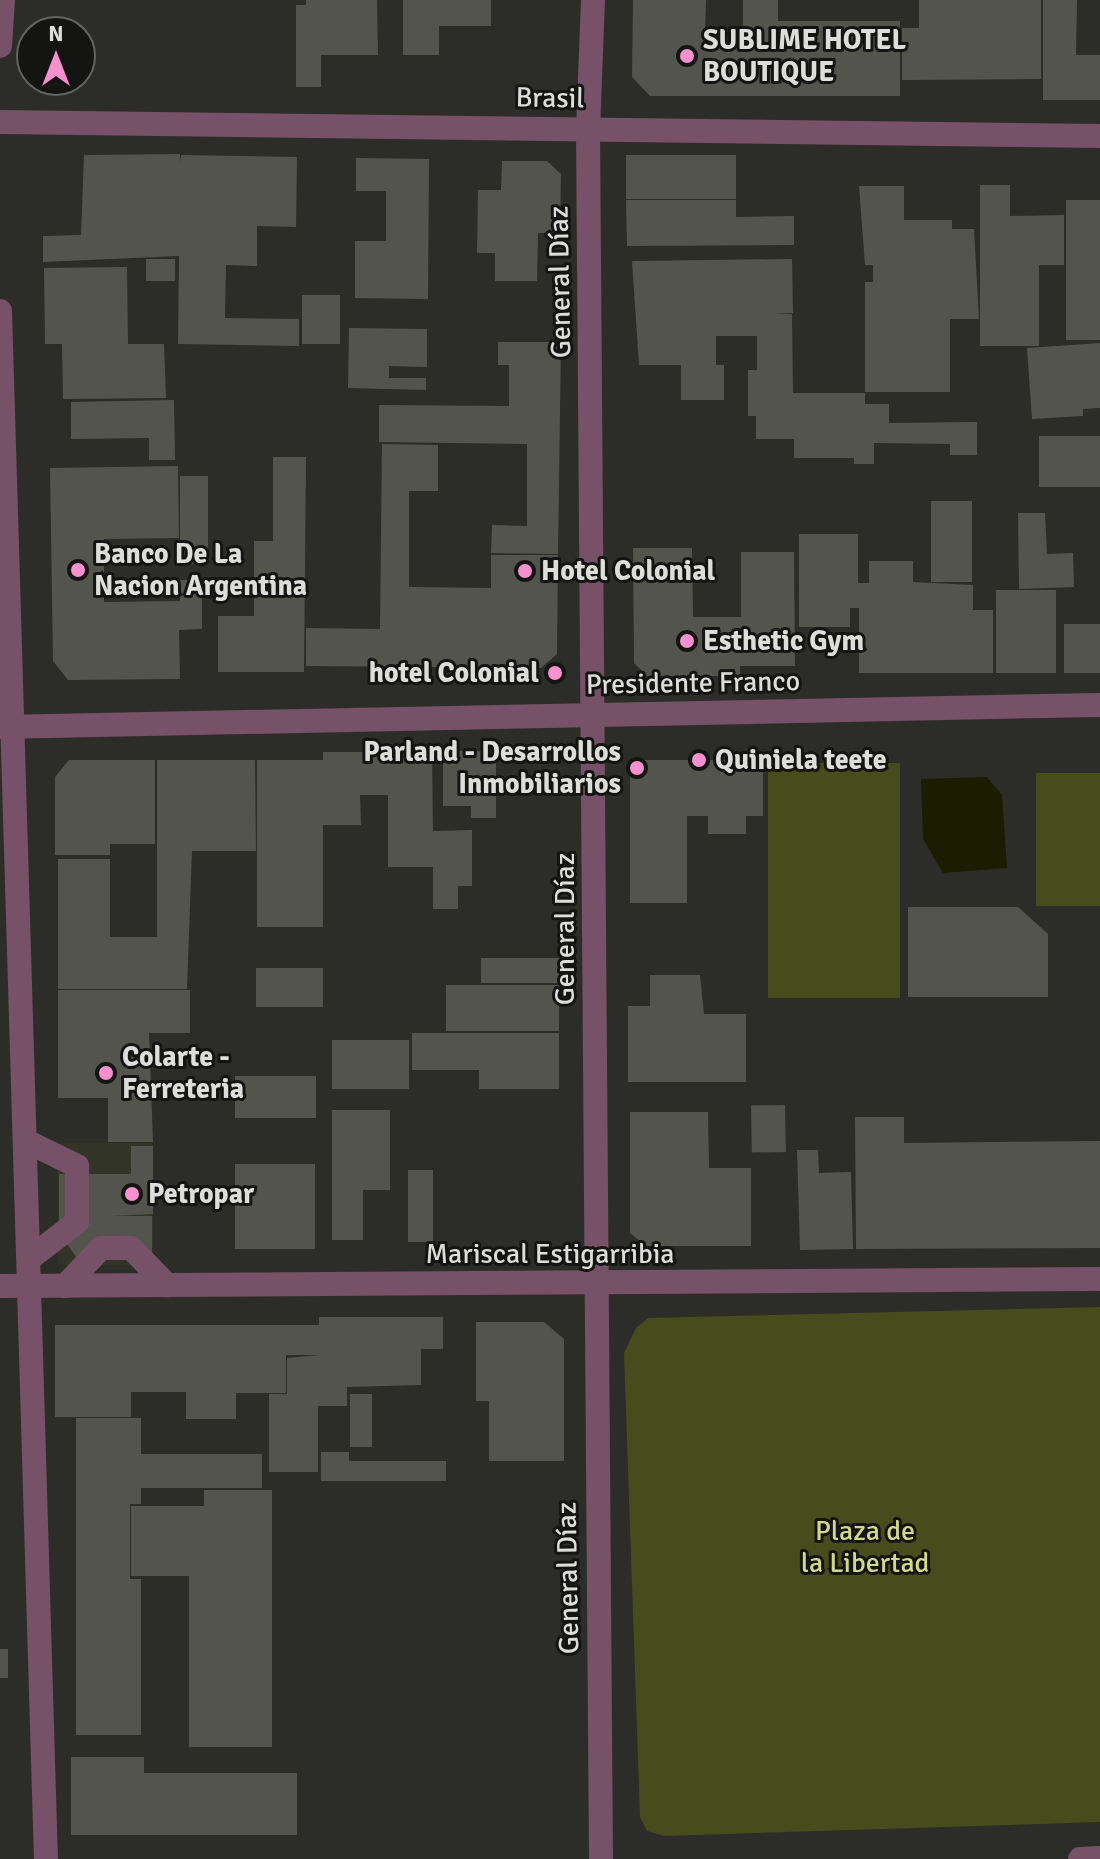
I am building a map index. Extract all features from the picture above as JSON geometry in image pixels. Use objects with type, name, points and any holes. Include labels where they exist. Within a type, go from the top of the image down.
[{"type":"street","points":[[0,46],[3,0]]},
{"type":"street","name":"General Díaz","points":[[593,0],[588,128],[595,715],[595,1284],[601,1859]]},
{"type":"street","name":"Brasil","points":[[0,122],[1100,136]]},
{"type":"street","points":[[0,311],[6,726],[26,1141],[46,1859]]},
{"type":"street","name":"Presidente Franco","points":[[6,726],[1100,705]]},
{"type":"street","points":[[26,1141],[77,1166],[77,1222],[101,1248]]},
{"type":"street","points":[[30,1258],[77,1222]]},
{"type":"street","points":[[65,1286],[101,1248],[131,1248],[167,1285]]},
{"type":"street","name":"Mariscal Estigarribia","points":[[0,1286],[1100,1279]]},
{"type":"street","points":[[1080,1859],[1100,1858]]},
{"type":"shaded area","points":[[987,777],[1002,795],[1007,868],[943,873],[923,839],[921,779]]},
{"type":"shaded area","points":[[58,1143],[153,1143],[153,1265],[58,1265]]},
{"type":"green space","points":[[768,763],[900,763],[900,998],[768,998]]},
{"type":"green space","points":[[1036,773],[1100,773],[1100,906],[1036,906]]},
{"type":"green space","name":"Plaza de la Libertad","points":[[1100,1307],[1100,1822],[664,1836],[647,1831],[640,1817],[624,1353],[636,1328],[648,1318]]},
{"type":"building","points":[[306,0],[377,0],[378,55],[321,55],[321,87],[296,87],[296,5],[306,5]]},
{"type":"building","points":[[403,0],[491,0],[491,26],[439,26],[439,55],[403,55]]},
{"type":"building","points":[[633,0],[706,0],[705,35],[743,35],[743,0],[778,0],[778,21],[900,21],[900,96],[650,96],[632,77]]},
{"type":"building","points":[[919,0],[1041,0],[1041,79],[902,80],[902,28],[919,28]]},
{"type":"building","points":[[1043,0],[1077,0],[1076,55],[1100,55],[1100,100],[1043,100]]},
{"type":"building","points":[[180,154],[180,163],[181,155],[297,157],[296,227],[257,226],[257,266],[226,265],[225,318],[299,319],[299,346],[178,344],[179,256],[43,262],[43,236],[81,235],[84,155]]},
{"type":"building","points":[[626,155],[736,155],[736,199],[626,199]]},
{"type":"building","points":[[356,158],[429,159],[428,299],[355,298],[355,241],[386,241],[386,191],[356,191]]},
{"type":"building","points":[[502,161],[547,161],[561,174],[560,233],[538,233],[537,281],[495,281],[495,253],[477,253],[478,190],[501,190]]},
{"type":"building","points":[[980,185],[1010,185],[1010,216],[1064,215],[1064,265],[1039,265],[1039,346],[980,346]]},
{"type":"building","points":[[859,186],[904,186],[904,220],[952,220],[952,229],[974,229],[979,319],[950,319],[950,392],[865,392],[865,282],[873,282],[873,265],[865,265]]},
{"type":"building","points":[[626,200],[736,200],[736,217],[794,216],[794,245],[627,246]]},
{"type":"building","points":[[1066,200],[1100,200],[1100,340],[1066,340]]},
{"type":"building","points":[[146,259],[175,259],[175,281],[146,281]]},
{"type":"building","points":[[792,259],[793,313],[775,314],[792,314],[793,393],[865,393],[865,404],[889,404],[889,423],[977,422],[977,455],[950,455],[950,444],[874,443],[874,464],[854,464],[854,458],[794,458],[794,439],[756,439],[756,416],[748,416],[748,370],[757,370],[757,336],[716,336],[716,365],[724,365],[724,400],[681,400],[681,365],[639,365],[632,261]]},
{"type":"building","points":[[127,267],[128,344],[164,344],[166,398],[63,399],[62,344],[45,344],[44,268]]},
{"type":"building","points":[[302,295],[340,295],[340,344],[302,344]]},
{"type":"building","points":[[349,328],[427,329],[427,367],[389,366],[389,378],[426,378],[426,390],[348,388]]},
{"type":"building","name":"Hotel Colonial","points":[[498,342],[561,342],[558,554],[491,553],[492,525],[527,526],[527,444],[379,442],[379,405],[509,406],[509,365],[498,365]]},
{"type":"building","points":[[1100,343],[1100,408],[1083,409],[1083,416],[1032,419],[1027,348]]},
{"type":"building","points":[[174,400],[175,460],[149,460],[149,438],[71,439],[71,402]]},
{"type":"building","points":[[1039,436],[1100,436],[1100,487],[1039,487]]},
{"type":"building","name":"Hotel Colonial","points":[[382,444],[438,445],[438,491],[409,491],[409,587],[491,588],[491,555],[558,555],[557,654],[541,668],[306,666],[306,628],[380,629]]},
{"type":"building","points":[[273,457],[306,457],[304,672],[218,672],[218,616],[254,616],[254,541],[273,541]]},
{"type":"building","name":"Banco De La Nacion Argentina","points":[[178,466],[179,538],[104,539],[104,602],[180,601],[180,580],[202,580],[202,629],[179,630],[180,679],[68,680],[53,661],[50,468]]},
{"type":"building","points":[[180,476],[208,476],[208,564],[180,564]]},
{"type":"building","points":[[931,501],[972,501],[972,582],[931,582]]},
{"type":"building","points":[[1018,513],[1045,513],[1047,554],[1073,553],[1074,587],[1019,589]]},
{"type":"building","points":[[799,534],[858,534],[858,583],[869,583],[869,561],[913,561],[913,582],[973,585],[973,610],[993,610],[993,673],[859,673],[859,608],[850,608],[850,627],[799,627]]},
{"type":"building","points":[[633,548],[692,548],[693,617],[741,617],[741,552],[794,552],[795,666],[740,666],[740,676],[647,676],[634,663]]},
{"type":"building","points":[[996,590],[1056,590],[1056,673],[996,673]]},
{"type":"building","points":[[1064,624],[1100,624],[1100,673],[1064,673]]},
{"type":"building","points":[[443,751],[496,751],[496,818],[471,818],[471,806],[443,806]]},
{"type":"building","points":[[323,752],[432,752],[433,831],[472,830],[472,886],[458,886],[458,909],[433,909],[433,867],[388,867],[388,795],[360,795],[361,825],[323,825],[323,927],[257,927],[257,760],[323,760]]},
{"type":"building","points":[[69,760],[155,760],[155,844],[110,844],[110,855],[55,855],[55,777]]},
{"type":"building","points":[[157,760],[255,760],[256,851],[192,851],[187,989],[58,989],[58,859],[110,859],[110,937],[157,937]]},
{"type":"building","points":[[644,760],[763,760],[763,816],[746,816],[746,834],[708,834],[708,816],[687,816],[687,903],[630,903],[630,775]]},
{"type":"building","points":[[908,907],[1018,907],[1048,934],[1048,997],[908,997]]},
{"type":"building","points":[[481,958],[559,958],[559,983],[481,983]]},
{"type":"building","points":[[256,968],[323,968],[323,1007],[256,1007]]},
{"type":"building","points":[[650,975],[700,975],[704,1014],[746,1014],[746,1082],[628,1082],[628,1006],[650,1006]]},
{"type":"building","points":[[446,985],[559,985],[559,1031],[446,1031]]},
{"type":"building","points":[[58,990],[190,990],[190,1033],[149,1033],[153,1142],[108,1142],[108,1098],[58,1098]]},
{"type":"building","points":[[412,1033],[559,1033],[559,1089],[479,1089],[479,1070],[412,1070]]},
{"type":"building","points":[[332,1040],[409,1040],[409,1089],[332,1089]]},
{"type":"building","points":[[235,1076],[316,1076],[316,1118],[235,1118]]},
{"type":"building","points":[[785,1105],[786,1152],[752,1153],[751,1106]]},
{"type":"building","points":[[332,1110],[390,1110],[390,1190],[363,1190],[363,1240],[332,1240]]},
{"type":"building","points":[[630,1112],[708,1112],[709,1168],[751,1168],[751,1246],[646,1246],[630,1233]]},
{"type":"building","points":[[855,1117],[904,1117],[904,1143],[1100,1141],[1100,1248],[856,1249]]},
{"type":"building","points":[[131,1146],[153,1146],[153,1214],[112,1216],[152,1216],[152,1260],[78,1260],[59,1232],[59,1174],[131,1174]]},
{"type":"building","points":[[797,1150],[818,1150],[819,1173],[851,1172],[853,1249],[800,1250]]},
{"type":"building","points":[[235,1164],[315,1164],[315,1249],[235,1249]]},
{"type":"building","points":[[408,1170],[433,1170],[433,1242],[408,1242]]},
{"type":"building","points":[[319,1317],[443,1317],[443,1349],[421,1349],[421,1385],[347,1387],[347,1406],[318,1406],[318,1472],[269,1472],[269,1394],[287,1394],[287,1358],[319,1355],[286,1355],[286,1393],[236,1393],[236,1419],[186,1419],[186,1392],[131,1392],[131,1417],[55,1417],[55,1325],[319,1325]]},
{"type":"building","points":[[476,1322],[544,1322],[564,1339],[564,1461],[489,1461],[489,1401],[476,1401]]},
{"type":"building","points":[[350,1394],[372,1394],[372,1447],[350,1447]]},
{"type":"building","points":[[76,1418],[141,1418],[141,1454],[262,1454],[262,1488],[141,1488],[141,1504],[130,1504],[130,1579],[141,1579],[141,1735],[76,1735]]},
{"type":"building","points":[[321,1452],[349,1452],[349,1461],[446,1461],[446,1481],[321,1481]]},
{"type":"building","points":[[204,1490],[272,1490],[272,1747],[189,1747],[189,1576],[131,1576],[131,1506],[204,1506]]},
{"type":"building","points":[[0,1649],[8,1649],[8,1678],[0,1678]]},
{"type":"building","points":[[71,1757],[144,1757],[144,1773],[297,1773],[297,1835],[71,1835]]},
{"type":"place","name":"SUBLIME HOTEL BOUTIQUE","points":[[687,56]]},
{"type":"place","name":"Banco De La Nacion Argentina","points":[[78,570]]},
{"type":"place","name":"Hotel Colonial","points":[[525,571]]},
{"type":"place","name":"Esthetic Gym","points":[[687,641]]},
{"type":"place","name":"hotel Colonial","points":[[555,673]]},
{"type":"place","name":"Quiniela teete","points":[[699,760]]},
{"type":"place","name":"Parland - Desarrollos Inmobiliarios","points":[[637,768]]},
{"type":"place","name":"Colarte - Ferreteria","points":[[106,1073]]},
{"type":"place","name":"Petropar","points":[[132,1194]]}]
